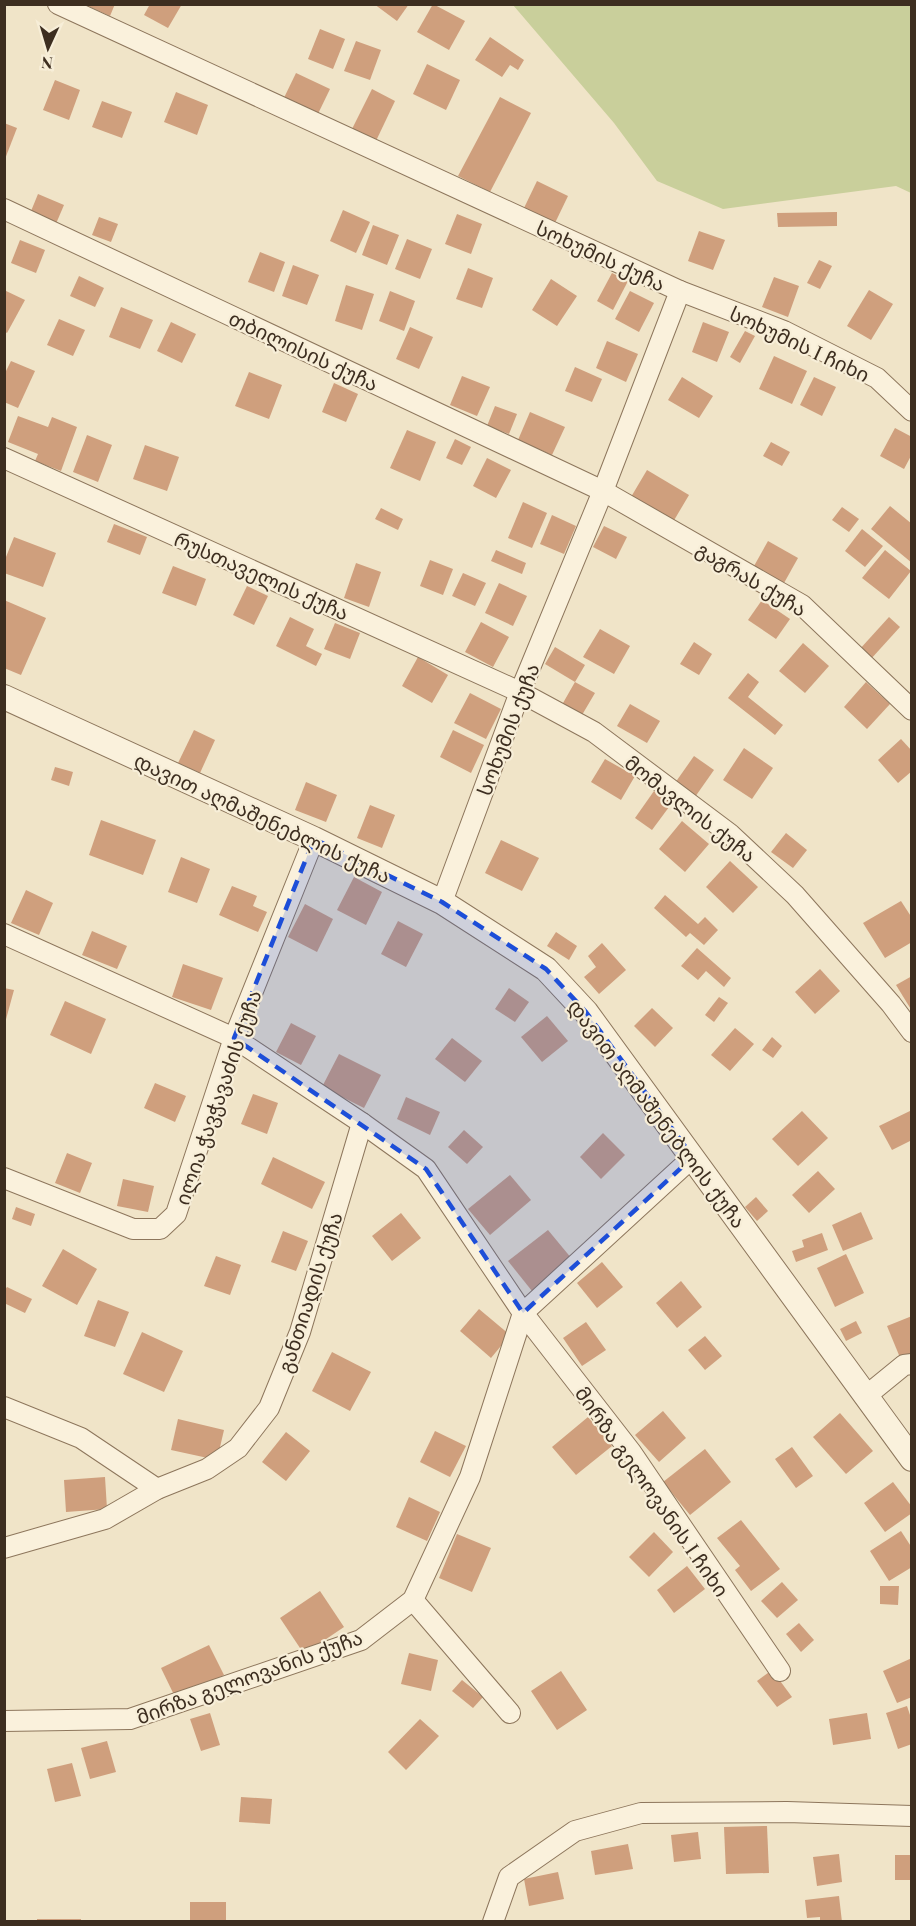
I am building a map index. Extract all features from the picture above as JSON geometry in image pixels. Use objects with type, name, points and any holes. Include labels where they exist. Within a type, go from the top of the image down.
[{"type":"street","name":"სოხუმის ქუჩა","points":[[58,4],[680,291],[603,491],[520,692],[442,902]]},
{"type":"street","name":"თბილისის ქუჩა","points":[[4,209],[603,491]]},
{"type":"street","name":"სოხუმის I ჩიხი","points":[[680,291],[784,331],[877,378],[912,411]]},
{"type":"street","name":"რუსთაველის ქუჩა","points":[[4,458],[520,692]]},
{"type":"street","name":"გაგრას ქუჩა","points":[[603,491],[802,605],[912,710]]},
{"type":"street","name":"მომავლის ქუჩა","points":[[520,692],[594,732],[730,834],[795,896],[891,1004],[912,1032]]},
{"type":"street","name":"დავით აღმაშენებლის ქუჩა","points":[[4,698],[314,839],[442,902],[546,969],[586,1012],[912,1459]]},
{"type":"street","name":"ილია ჭავჭავაძის ქუჩა","points":[[4,1178],[133,1229],[160,1229],[176,1214],[234,1038],[314,839]]},
{"type":"street","name":"მირზა გელოვანის I ჩიხი","points":[[4,934],[234,1038],[362,1123],[426,1169],[523,1313],[631,1452],[780,1671]]},
{"type":"street","name":"განთიადის ქუჩა","points":[[4,1548],[105,1519],[157,1489],[207,1469],[238,1448],[269,1408],[300,1332],[362,1123]]},
{"type":"street","name":"მირზა გელოვანის ქუჩა","points":[[4,1721],[130,1719],[361,1640],[413,1599],[470,1477],[523,1313],[693,1157]]},
{"type":"street","points":[[866,1396],[904,1365],[912,1364]]},
{"type":"street","points":[[4,1407],[81,1438],[157,1489]]},
{"type":"street","points":[[413,1599],[510,1713]]},
{"type":"street","points":[[493,1922],[508,1877],[575,1831],[641,1813],[787,1812],[912,1816]]},
{"type":"highlighted area","points":[[314,839],[442,902],[546,969],[586,1012],[693,1157],[523,1313],[426,1169],[234,1038]]},
{"type":"green space","points":[[513,5],[911,5],[911,193],[896,186],[723,209],[657,181],[614,123]]},
{"type":"building","points":[[89,4],[115,4],[110,16],[88,6]]},
{"type":"building","points":[[150,4],[182,4],[168,28],[144,15]]},
{"type":"building","points":[[374,4],[409,4],[397,21]]},
{"type":"building","points":[[433,4],[465,21],[449,50],[417,32]]},
{"type":"building","points":[[320,29],[345,39],[333,69],[308,59]]},
{"type":"building","points":[[490,37],[524,60],[518,70],[510,65],[502,77],[475,60]]},
{"type":"building","points":[[356,41],[381,50],[370,80],[344,71]]},
{"type":"building","points":[[427,64],[460,80],[446,110],[413,94]]},
{"type":"building","points":[[296,73],[330,89],[315,120],[281,104]]},
{"type":"building","points":[[55,80],[80,90],[69,120],[43,110]]},
{"type":"building","points":[[372,89],[395,101],[375,143],[351,131]]},
{"type":"building","points":[[176,92],[208,105],[197,135],[164,122]]},
{"type":"building","points":[[500,97],[531,113],[490,192],[458,176]]},
{"type":"building","points":[[102,101],[132,112],[122,138],[92,127]]},
{"type":"building","points":[[4,123],[17,128],[5,159],[4,159]]},
{"type":"building","points":[[537,181],[568,196],[555,223],[524,208]]},
{"type":"building","points":[[38,194],[64,205],[55,226],[29,216]]},
{"type":"building","points":[[343,210],[370,222],[356,253],[330,241]]},
{"type":"building","points":[[837,212],[837,226],[778,227],[777,213]]},
{"type":"building","points":[[457,214],[482,224],[471,254],[445,244]]},
{"type":"building","points":[[99,217],[118,224],[111,242],[92,235]]},
{"type":"building","points":[[373,225],[399,235],[387,265],[362,255]]},
{"type":"building","points":[[699,231],[725,240],[713,270],[688,261]]},
{"type":"building","points":[[407,239],[432,249],[420,279],[395,269]]},
{"type":"building","points":[[20,240],[45,250],[36,273],[11,263]]},
{"type":"building","points":[[260,252],[285,262],[274,292],[248,282]]},
{"type":"building","points":[[819,260],[832,266],[820,289],[807,283]]},
{"type":"building","points":[[293,265],[319,275],[307,305],[282,296]]},
{"type":"building","points":[[468,268],[493,278],[482,308],[456,299]]},
{"type":"building","points":[[612,273],[628,281],[613,310],[597,301]]},
{"type":"building","points":[[79,276],[104,288],[95,307],[70,296]]},
{"type":"building","points":[[774,277],[799,286],[788,317],[762,307]]},
{"type":"building","points":[[551,279],[577,296],[557,326],[532,310]]},
{"type":"building","points":[[346,285],[374,294],[362,330],[335,321]]},
{"type":"building","points":[[4,290],[25,300],[7,333],[4,331]]},
{"type":"building","points":[[869,290],[893,304],[871,340],[847,326]]},
{"type":"building","points":[[390,291],[415,301],[404,331],[379,321]]},
{"type":"building","points":[[630,291],[654,303],[639,332],[615,319]]},
{"type":"building","points":[[121,307],[153,320],[140,349],[109,337]]},
{"type":"building","points":[[59,319],[85,330],[73,356],[47,345]]},
{"type":"building","points":[[171,322],[196,334],[182,363],[157,351]]},
{"type":"building","points":[[703,322],[729,332],[717,362],[692,352]]},
{"type":"building","points":[[410,327],[433,337],[419,369],[396,359]]},
{"type":"building","points":[[745,331],[755,336],[740,363],[730,357]]},
{"type":"building","points":[[607,341],[638,354],[626,382],[596,368]]},
{"type":"building","points":[[774,356],[807,371],[792,404],[759,389]]},
{"type":"building","points":[[11,361],[35,371],[18,408],[4,402],[4,375]]},
{"type":"building","points":[[575,367],[602,379],[592,402],[565,391]]},
{"type":"building","points":[[249,372],[282,385],[269,419],[235,406]]},
{"type":"building","points":[[462,376],[490,387],[477,416],[450,405]]},
{"type":"building","points":[[682,377],[713,396],[699,418],[668,400]]},
{"type":"building","points":[[814,377],[836,387],[822,416],[800,405]]},
{"type":"building","points":[[334,383],[358,394],[346,422],[322,412]]},
{"type":"building","points":[[495,406],[517,414],[509,434],[487,426]]},
{"type":"building","points":[[530,412],[565,427],[552,455],[518,440]]},
{"type":"building","points":[[18,416],[48,427],[52,417],[77,427],[61,471],[35,461],[38,454],[8,442]]},
{"type":"building","points":[[895,428],[912,437],[912,454],[904,469],[880,456]]},
{"type":"building","points":[[407,430],[436,442],[420,481],[390,468]]},
{"type":"building","points":[[87,435],[112,445],[98,482],[73,472]]},
{"type":"building","points":[[455,439],[471,447],[462,465],[446,458]]},
{"type":"building","points":[[771,442],[790,452],[782,466],[763,456]]},
{"type":"building","points":[[145,445],[179,457],[167,491],[133,479]]},
{"type":"building","points":[[487,458],[511,470],[496,498],[473,486]]},
{"type":"building","points":[[647,470],[689,495],[673,522],[631,497]]},
{"type":"building","points":[[523,502],[547,513],[532,548],[508,538]]},
{"type":"building","points":[[890,506],[912,524],[912,563],[871,529]]},
{"type":"building","points":[[842,507],[859,519],[849,532],[832,520]]},
{"type":"building","points":[[381,508],[403,519],[398,530],[375,519]]},
{"type":"building","points":[[552,515],[576,526],[564,554],[540,544]]},
{"type":"building","points":[[114,524],[147,537],[140,555],[107,542]]},
{"type":"building","points":[[604,526],[627,537],[616,559],[593,547]]},
{"type":"building","points":[[862,529],[883,546],[865,567],[845,551]]},
{"type":"building","points":[[14,537],[56,553],[43,587],[4,573],[4,562]]},
{"type":"building","points":[[768,541],[798,558],[784,583],[754,566]]},
{"type":"building","points":[[496,550],[526,563],[522,574],[491,561]]},
{"type":"building","points":[[885,550],[911,571],[889,599],[862,578]]},
{"type":"building","points":[[430,560],[453,569],[443,595],[420,586]]},
{"type":"building","points":[[356,563],[381,572],[369,607],[344,598]]},
{"type":"building","points":[[173,566],[206,579],[196,606],[162,593]]},
{"type":"building","points":[[463,573],[486,583],[475,606],[452,596]]},
{"type":"building","points":[[499,583],[527,596],[513,626],[485,613]]},
{"type":"building","points":[[247,586],[268,596],[254,625],[233,615]]},
{"type":"building","points":[[4,600],[46,618],[21,675],[4,668]]},
{"type":"building","points":[[762,600],[790,619],[776,639],[748,620]]},
{"type":"building","points":[[290,617],[314,629],[306,646],[322,654],[316,666],[276,646]]},
{"type":"building","points":[[889,617],[900,627],[870,660],[859,650]]},
{"type":"building","points":[[481,622],[509,637],[493,667],[465,652]]},
{"type":"building","points":[[335,623],[360,633],[350,659],[324,649]]},
{"type":"building","points":[[600,629],[630,646],[614,674],[583,657]]},
{"type":"building","points":[[694,642],[712,654],[699,675],[680,664]]},
{"type":"building","points":[[803,643],[829,666],[805,693],[779,671]]},
{"type":"building","points":[[555,647],[585,665],[575,682],[545,664]]},
{"type":"building","points":[[418,657],[448,675],[432,703],[402,686]]},
{"type":"building","points":[[748,673],[759,682],[748,697],[783,725],[775,735],[728,698]]},
{"type":"building","points":[[575,682],[595,693],[582,715],[563,703]]},
{"type":"building","points":[[866,682],[890,704],[867,729],[844,707]]},
{"type":"building","points":[[470,693],[501,709],[486,739],[454,723]]},
{"type":"building","points":[[630,704],[660,721],[647,743],[617,726]]},
{"type":"building","points":[[194,730],[215,740],[200,773],[178,763]]},
{"type":"building","points":[[453,730],[484,745],[471,773],[440,757]]},
{"type":"building","points":[[901,739],[912,751],[912,771],[898,783],[878,760]]},
{"type":"building","points":[[744,748],[773,768],[752,799],[723,780]]},
{"type":"building","points":[[694,756],[714,770],[695,797],[675,783]]},
{"type":"building","points":[[605,759],[635,776],[621,800],[591,782]]},
{"type":"building","points":[[55,767],[73,772],[69,786],[51,780]]},
{"type":"building","points":[[306,782],[337,795],[326,822],[295,810]]},
{"type":"building","points":[[654,791],[672,803],[652,830],[635,818]]},
{"type":"building","points":[[370,805],[395,815],[382,848],[357,838]]},
{"type":"building","points":[[101,820],[156,840],[143,875],[89,855]]},
{"type":"building","points":[[682,821],[709,844],[685,872],[659,849]]},
{"type":"building","points":[[786,833],[807,850],[793,868],[771,852]]},
{"type":"building","points":[[501,840],[539,858],[522,891],[485,873]]},
{"type":"building","points":[[181,857],[210,869],[197,903],[168,892]]},
{"type":"building","points":[[730,861],[758,887],[733,913],[706,887]]},
{"type":"building","points":[[354,877],[382,892],[366,925],[337,910]]},
{"type":"building","points":[[232,886],[257,896],[253,906],[267,912],[258,932],[219,915]]},
{"type":"building","points":[[26,890],[53,903],[39,935],[11,923]]},
{"type":"building","points":[[665,895],[698,924],[705,917],[718,930],[704,945],[690,933],[686,937],[654,908]]},
{"type":"building","points":[[901,901],[912,918],[912,942],[885,958],[863,923]]},
{"type":"building","points":[[305,904],[333,919],[317,952],[288,937]]},
{"type":"building","points":[[398,921],[423,934],[406,967],[381,954]]},
{"type":"building","points":[[92,931],[127,946],[117,969],[82,955]]},
{"type":"building","points":[[556,932],[577,946],[569,960],[547,946]]},
{"type":"building","points":[[602,943],[626,970],[599,994],[584,977],[596,967],[588,956]]},
{"type":"building","points":[[697,948],[731,978],[724,987],[706,971],[698,980],[681,966]]},
{"type":"building","points":[[183,964],[223,978],[211,1010],[172,997]]},
{"type":"building","points":[[820,969],[840,991],[815,1014],[795,992]]},
{"type":"building","points":[[912,976],[912,1011],[896,985]]},
{"type":"building","points":[[4,988],[14,990],[5,1023],[4,1023]]},
{"type":"building","points":[[509,988],[529,1002],[515,1022],[495,1009]]},
{"type":"building","points":[[719,997],[728,1003],[714,1022],[705,1015]]},
{"type":"building","points":[[65,1001],[106,1019],[91,1054],[50,1035]]},
{"type":"building","points":[[652,1008],[673,1028],[655,1047],[634,1026]]},
{"type":"building","points":[[547,1016],[568,1041],[542,1062],[521,1037]]},
{"type":"building","points":[[291,1023],[316,1036],[301,1065],[276,1052]]},
{"type":"building","points":[[735,1028],[754,1044],[730,1071],[711,1055]]},
{"type":"building","points":[[772,1037],[782,1046],[773,1058],[762,1050]]},
{"type":"building","points":[[452,1038],[482,1061],[465,1082],[435,1059]]},
{"type":"building","points":[[339,1054],[381,1075],[364,1108],[322,1087]]},
{"type":"building","points":[[155,1083],[186,1096],[175,1122],[144,1108]]},
{"type":"building","points":[[253,1094],[278,1103],[267,1134],[241,1124]]},
{"type":"building","points":[[406,1097],[440,1112],[430,1135],[397,1119]]},
{"type":"building","points":[[912,1110],[912,1140],[892,1150],[879,1126]]},
{"type":"building","points":[[802,1111],[828,1138],[798,1166],[772,1139]]},
{"type":"building","points":[[464,1130],[483,1147],[467,1164],[448,1147]]},
{"type":"building","points":[[603,1133],[625,1155],[601,1179],[580,1157]]},
{"type":"building","points":[[67,1153],[92,1163],[80,1193],[55,1183]]},
{"type":"building","points":[[273,1157],[325,1182],[312,1209],[261,1184]]},
{"type":"building","points":[[818,1171],[835,1189],[809,1213],[792,1195]]},
{"type":"building","points":[[510,1175],[531,1200],[490,1235],[468,1209]]},
{"type":"building","points":[[123,1179],[154,1186],[148,1212],[117,1206]]},
{"type":"building","points":[[756,1197],[768,1211],[757,1221],[745,1207]]},
{"type":"building","points":[[16,1207],[35,1214],[31,1226],[12,1219]]},
{"type":"building","points":[[861,1212],[873,1239],[843,1251],[832,1225]]},
{"type":"building","points":[[401,1213],[421,1238],[392,1261],[372,1236]]},
{"type":"building","points":[[548,1230],[572,1259],[532,1291],[508,1261]]},
{"type":"building","points":[[283,1231],[308,1241],[296,1271],[271,1262]]},
{"type":"building","points":[[822,1233],[828,1250],[796,1262],[792,1251],[804,1247],[802,1240]]},
{"type":"building","points":[[63,1249],[97,1269],[77,1305],[42,1286]]},
{"type":"building","points":[[846,1254],[864,1293],[835,1307],[817,1268]]},
{"type":"building","points":[[216,1256],[241,1265],[230,1295],[204,1286]]},
{"type":"building","points":[[602,1262],[623,1287],[597,1308],[577,1283]]},
{"type":"building","points":[[681,1281],[702,1307],[677,1328],[656,1303]]},
{"type":"building","points":[[7,1287],[32,1299],[25,1313],[4,1303],[4,1291]]},
{"type":"building","points":[[98,1300],[129,1312],[115,1347],[84,1336]]},
{"type":"building","points":[[479,1309],[510,1335],[491,1358],[460,1331]]},
{"type":"building","points":[[912,1316],[912,1356],[901,1360],[887,1326]]},
{"type":"building","points":[[856,1321],[862,1333],[846,1341],[840,1329]]},
{"type":"building","points":[[586,1322],[606,1350],[582,1366],[563,1338]]},
{"type":"building","points":[[142,1332],[183,1351],[164,1392],[123,1374]]},
{"type":"building","points":[[705,1336],[722,1356],[705,1370],[688,1350]]},
{"type":"building","points":[[332,1352],[371,1372],[350,1411],[312,1391]]},
{"type":"building","points":[[663,1411],[686,1438],[659,1462],[635,1435]]},
{"type":"building","points":[[840,1413],[873,1451],[846,1474],[813,1437]]},
{"type":"building","points":[[588,1417],[612,1446],[576,1475],[552,1447]]},
{"type":"building","points":[[178,1419],[224,1430],[217,1460],[171,1450]]},
{"type":"building","points":[[435,1431],[466,1446],[450,1477],[420,1462]]},
{"type":"building","points":[[286,1432],[310,1451],[286,1481],[262,1462]]},
{"type":"building","points":[[792,1447],[813,1476],[796,1488],[775,1459]]},
{"type":"building","points":[[705,1449],[731,1482],[690,1515],[663,1482]]},
{"type":"building","points":[[105,1477],[107,1509],[66,1512],[64,1480]]},
{"type":"building","points":[[893,1482],[912,1507],[912,1513],[885,1532],[864,1503]]},
{"type":"building","points":[[409,1497],[440,1512],[427,1541],[396,1527]]},
{"type":"building","points":[[741,1520],[780,1569],[751,1591],[735,1570],[740,1566],[717,1538]]},
{"type":"building","points":[[901,1531],[912,1548],[912,1567],[889,1581],[870,1551]]},
{"type":"building","points":[[654,1532],[673,1552],[649,1577],[629,1557]]},
{"type":"building","points":[[457,1534],[491,1548],[472,1592],[439,1578]]},
{"type":"building","points":[[687,1566],[705,1589],[674,1613],[657,1590]]},
{"type":"building","points":[[782,1582],[798,1600],[777,1618],[761,1601]]},
{"type":"building","points":[[880,1586],[899,1586],[898,1605],[880,1604]]},
{"type":"building","points":[[320,1591],[344,1627],[304,1654],[280,1618]]},
{"type":"building","points":[[799,1623],[814,1640],[801,1652],[786,1634]]},
{"type":"building","points":[[209,1645],[224,1675],[176,1699],[161,1668]]},
{"type":"building","points":[[409,1653],[438,1660],[431,1691],[401,1684]]},
{"type":"building","points":[[912,1658],[912,1697],[897,1703],[883,1671]]},
{"type":"building","points":[[772,1670],[792,1697],[777,1707],[757,1681]]},
{"type":"building","points":[[561,1671],[587,1710],[557,1730],[531,1691]]},
{"type":"building","points":[[462,1680],[483,1697],[473,1708],[452,1691]]},
{"type":"building","points":[[907,1706],[912,1721],[912,1744],[898,1749],[886,1713]]},
{"type":"building","points":[[210,1713],[220,1745],[201,1751],[190,1719]]},
{"type":"building","points":[[867,1713],[871,1739],[833,1745],[829,1719]]},
{"type":"building","points":[[420,1719],[439,1736],[406,1770],[388,1752]]},
{"type":"building","points":[[107,1741],[116,1772],[90,1779],[81,1748]]},
{"type":"building","points":[[72,1763],[81,1796],[55,1802],[47,1769]]},
{"type":"building","points":[[241,1797],[272,1799],[270,1824],[239,1822]]},
{"type":"building","points":[[767,1826],[769,1873],[726,1874],[724,1827]]},
{"type":"building","points":[[698,1832],[701,1859],[674,1862],[671,1835]]},
{"type":"building","points":[[628,1844],[633,1869],[595,1875],[591,1851]]},
{"type":"building","points":[[839,1854],[842,1882],[817,1886],[813,1857]]},
{"type":"building","points":[[895,1855],[912,1855],[912,1880],[895,1880]]},
{"type":"building","points":[[558,1872],[564,1899],[529,1906],[524,1879]]},
{"type":"building","points":[[839,1896],[842,1922],[820,1922],[820,1917],[807,1918],[805,1900]]},
{"type":"building","points":[[190,1902],[226,1902],[226,1922],[190,1922]]},
{"type":"building","points":[[37,1919],[81,1919],[81,1922],[37,1922]]}]
